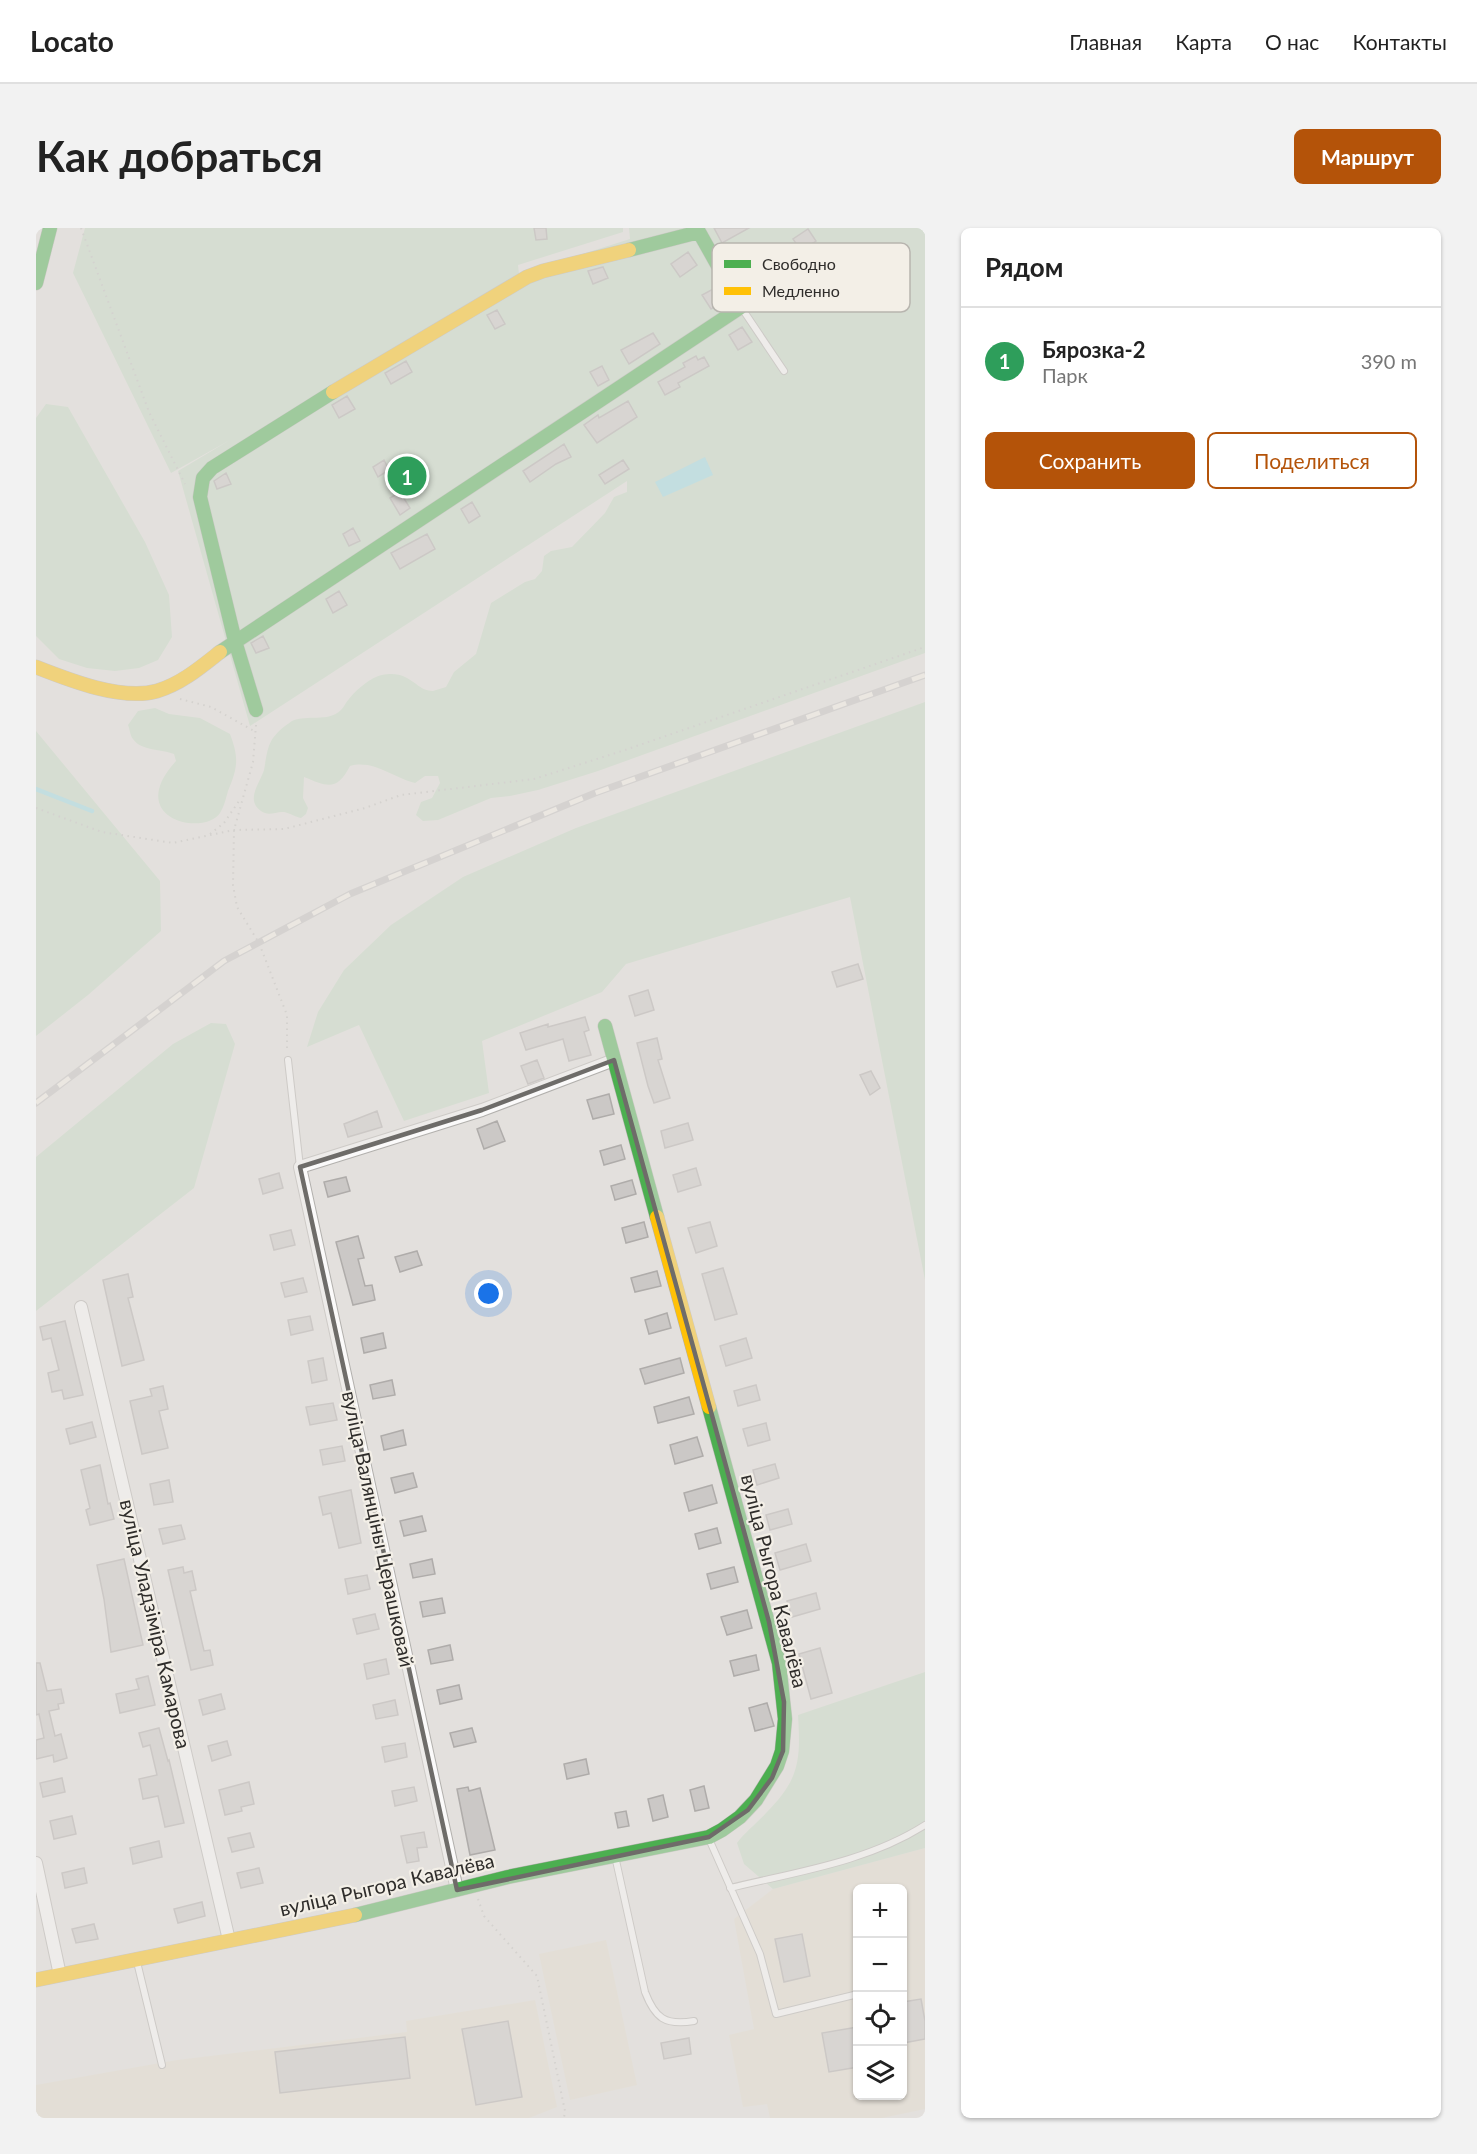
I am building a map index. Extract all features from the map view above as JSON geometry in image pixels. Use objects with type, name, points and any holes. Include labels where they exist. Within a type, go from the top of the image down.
[{"type":"street","points":[[36,283],[50,228]]},
{"type":"street","points":[[256,710],[235,641],[200,497],[207,471],[296,414],[527,277],[698,230],[712,255]]},
{"type":"street","points":[[36,667],[60,677],[115,691],[148,694],[177,682],[235,641],[733,312]]},
{"type":"street","name":"вуліца Рыгора Кавалёва","points":[[36,1980],[346,1917],[518,1875],[709,1837],[732,1826],[748,1810],[772,1778],[783,1751],[785,1735],[784,1702],[769,1622],[605,1026]]},
{"type":"street","points":[[300,1167],[482,1110],[614,1060]]},
{"type":"street","name":"вуліца Валянціны Церашковай","points":[[300,1167],[457,1890]]},
{"type":"street","name":"вуліца Уладзіміра Камарова","points":[[81,1307],[229,1940]]},
{"type":"street","points":[[36,1863],[60,1975]]},
{"type":"lane","points":[[744,312],[784,370]]},
{"type":"lane","points":[[288,1060],[300,1167]]},
{"type":"lane","points":[[730,1888],[889,1846],[925,1825]]},
{"type":"lane","points":[[709,1837],[760,1954],[776,2014],[853,1995]]},
{"type":"lane","points":[[615,1856],[650,2006],[656,2015],[674,2023],[694,2021]]},
{"type":"lane","points":[[136,1959],[162,2064]]},
{"type":"path","points":[[81,228],[149,412],[187,487]]},
{"type":"path","points":[[36,808],[102,832],[157,841],[181,842],[234,830],[284,829],[365,808],[401,795],[534,778],[676,733],[925,647]]},
{"type":"path","points":[[176,698],[211,707],[256,732]]},
{"type":"path","points":[[256,710],[253,762],[234,830],[233,885],[237,907],[259,943],[287,1016],[288,1060]]},
{"type":"path","points":[[208,835],[224,823],[242,795]]},
{"type":"path","points":[[474,1886],[484,1916],[537,1976],[565,2111],[564,2118]]},
{"type":"highlighted area","points":[[614,1060],[769,1622],[784,1702],[783,1751],[772,1778],[748,1810],[709,1837],[457,1890],[300,1167],[482,1110]]},
{"type":"shaded area","points":[[925,1848],[925,2109],[882,2118],[770,2118],[767,2104],[743,2107],[729,2035],[754,2029],[734,1919],[773,1889]]},
{"type":"shaded area","points":[[606,1940],[637,2085],[570,2100],[539,1954]]},
{"type":"shaded area","points":[[535,2000],[557,2107],[529,2118],[36,2118],[36,2085],[177,2060],[407,2032],[406,2021]]},
{"type":"green space","points":[[85,228],[623,228],[623,232],[518,265],[519,274],[630,239],[629,228],[925,228],[925,653],[598,771],[538,790],[491,798],[438,820],[423,821],[416,815],[421,802],[432,798],[440,783],[438,776],[425,776],[415,783],[367,765],[350,766],[341,780],[331,785],[304,777],[303,798],[308,808],[306,814],[301,818],[284,812],[264,813],[256,807],[254,797],[264,770],[269,745],[279,731],[291,721],[336,714],[360,688],[373,678],[382,675],[392,674],[406,677],[427,690],[433,691],[446,687],[454,672],[476,654],[491,603],[525,582],[535,579],[542,571],[544,556],[551,551],[572,547],[605,513],[614,497],[627,492],[627,481],[250,726],[178,471],[230,440],[171,473],[73,273]]},
{"type":"green space","points":[[46,404],[68,407],[145,542],[169,595],[172,637],[158,660],[139,668],[115,671],[87,668],[59,659],[36,636],[36,418]]},
{"type":"green space","points":[[925,702],[925,1280],[850,897],[626,964],[602,992],[482,1041],[489,1093],[404,1121],[359,1025],[307,1047],[318,1012],[344,970],[391,925],[463,877],[576,828]]},
{"type":"green space","points":[[155,708],[169,714],[200,718],[230,734],[236,756],[234,775],[223,808],[211,820],[199,823],[185,822],[172,818],[162,809],[158,797],[162,781],[176,761],[174,754],[141,746],[131,736],[128,725],[138,711]]},
{"type":"green space","points":[[36,731],[160,881],[161,931],[88,995],[36,1036]]},
{"type":"green space","points":[[211,1023],[226,1024],[235,1044],[194,1188],[36,1311],[36,1157],[173,1044]]},
{"type":"green space","points":[[925,1672],[925,1848],[773,1889],[744,1864],[737,1843],[777,1801],[791,1780],[798,1758],[798,1715]]},
{"type":"water","points":[[705,457],[713,475],[663,497],[655,482]]},
{"type":"building","points":[[534,228],[546,228],[547,239],[536,240]]},
{"type":"building","points":[[714,228],[749,228],[722,243]]},
{"type":"building","points":[[808,229],[816,241],[796,243],[793,239]]},
{"type":"building","points":[[688,252],[697,265],[680,277],[671,264]]},
{"type":"building","points":[[603,267],[608,278],[593,284],[588,271]]},
{"type":"building","points":[[712,290],[712,308],[711,309],[702,295]]},
{"type":"building","points":[[497,310],[505,324],[495,329],[487,315]]},
{"type":"building","points":[[742,327],[752,342],[738,350],[729,335]]},
{"type":"building","points":[[653,333],[660,344],[629,364],[621,350]]},
{"type":"building","points":[[696,356],[698,360],[704,357],[709,366],[678,383],[680,387],[665,395],[658,382],[685,367],[683,363]]},
{"type":"building","points":[[406,361],[412,372],[391,384],[385,373]]},
{"type":"building","points":[[602,366],[609,380],[598,386],[590,372]]},
{"type":"building","points":[[347,396],[355,409],[339,418],[332,405]]},
{"type":"building","points":[[628,401],[637,417],[597,443],[584,425],[598,415],[599,418]]},
{"type":"building","points":[[564,444],[571,457],[556,464],[530,482],[523,471]]},
{"type":"building","points":[[384,460],[389,470],[378,477],[373,467]]},
{"type":"building","points":[[623,460],[629,469],[605,484],[599,475]]},
{"type":"building","points":[[226,473],[231,484],[217,489],[214,481]]},
{"type":"building","points":[[400,492],[410,508],[400,515],[390,498]]},
{"type":"building","points":[[472,502],[480,516],[469,523],[461,509]]},
{"type":"building","points":[[353,528],[360,541],[349,546],[343,534]]},
{"type":"building","points":[[427,534],[435,549],[400,569],[391,553]]},
{"type":"building","points":[[339,591],[347,605],[333,613],[326,599]]},
{"type":"building","points":[[263,636],[269,648],[256,653],[251,643]]},
{"type":"building","points":[[858,964],[863,979],[837,987],[832,972]]},
{"type":"building","points":[[648,990],[654,1010],[635,1016],[629,996]]},
{"type":"building","points":[[585,1017],[589,1030],[584,1032],[591,1055],[569,1061],[563,1039],[526,1050],[520,1033],[548,1024],[548,1027]]},
{"type":"building","points":[[657,1038],[662,1059],[658,1060],[670,1098],[654,1103],[637,1043]]},
{"type":"building","points":[[537,1060],[544,1078],[528,1084],[521,1066]]},
{"type":"building","points":[[871,1071],[880,1088],[870,1095],[860,1075]]},
{"type":"building","points":[[609,1094],[614,1114],[593,1119],[587,1100]]},
{"type":"building","points":[[377,1111],[382,1127],[348,1137],[344,1124]]},
{"type":"building","points":[[497,1121],[505,1141],[484,1149],[477,1129]]},
{"type":"building","points":[[688,1123],[693,1140],[665,1148],[661,1131]]},
{"type":"building","points":[[621,1145],[625,1159],[604,1165],[600,1151]]},
{"type":"building","points":[[696,1168],[701,1185],[678,1192],[673,1175]]},
{"type":"building","points":[[279,1173],[283,1188],[263,1194],[259,1179]]},
{"type":"building","points":[[346,1177],[350,1191],[328,1197],[324,1182]]},
{"type":"building","points":[[632,1180],[636,1194],[615,1200],[611,1186]]},
{"type":"building","points":[[644,1222],[648,1237],[626,1243],[622,1228]]},
{"type":"building","points":[[710,1222],[717,1246],[696,1253],[688,1228]]},
{"type":"building","points":[[291,1230],[295,1245],[274,1250],[270,1235]]},
{"type":"building","points":[[358,1236],[364,1258],[358,1259],[365,1286],[372,1285],[375,1300],[353,1305],[336,1242]]},
{"type":"building","points":[[417,1251],[422,1265],[400,1272],[395,1257]]},
{"type":"building","points":[[723,1268],[737,1314],[715,1320],[702,1274]]},
{"type":"building","points":[[657,1271],[661,1286],[635,1292],[631,1278]]},
{"type":"building","points":[[128,1274],[133,1297],[128,1298],[144,1360],[122,1366],[103,1280]]},
{"type":"building","points":[[303,1278],[307,1292],[285,1297],[281,1283]]},
{"type":"building","points":[[667,1313],[671,1328],[649,1334],[645,1320]]},
{"type":"building","points":[[310,1316],[313,1330],[291,1335],[288,1320]]},
{"type":"building","points":[[65,1321],[83,1395],[64,1399],[62,1390],[52,1392],[48,1373],[59,1370],[51,1338],[43,1340],[40,1327]]},
{"type":"building","points":[[383,1333],[386,1348],[364,1353],[361,1338]]},
{"type":"building","points":[[746,1338],[752,1358],[726,1366],[720,1346]]},
{"type":"building","points":[[323,1358],[327,1380],[312,1383],[308,1361]]},
{"type":"building","points":[[680,1358],[684,1373],[645,1384],[640,1369]]},
{"type":"building","points":[[392,1380],[395,1395],[373,1399],[370,1385]]},
{"type":"building","points":[[756,1385],[760,1400],[738,1406],[734,1391]]},
{"type":"building","points":[[163,1386],[168,1409],[159,1411],[168,1448],[142,1454],[130,1401],[152,1396],[150,1389]]},
{"type":"building","points":[[689,1397],[694,1414],[658,1423],[654,1407]]},
{"type":"building","points":[[333,1403],[337,1420],[310,1425],[306,1407]]},
{"type":"building","points":[[92,1422],[96,1437],[70,1444],[66,1429]]},
{"type":"building","points":[[766,1423],[770,1440],[748,1446],[743,1429]]},
{"type":"building","points":[[403,1430],[406,1445],[384,1450],[381,1436]]},
{"type":"building","points":[[697,1437],[703,1456],[675,1464],[670,1445]]},
{"type":"building","points":[[342,1446],[345,1461],[323,1465],[320,1450]]},
{"type":"building","points":[[775,1464],[779,1478],[757,1485],[753,1470]]},
{"type":"building","points":[[100,1465],[108,1504],[110,1503],[114,1519],[90,1525],[86,1510],[90,1508],[81,1470]]},
{"type":"building","points":[[413,1473],[417,1487],[395,1493],[391,1478]]},
{"type":"building","points":[[169,1480],[173,1502],[154,1505],[150,1484]]},
{"type":"building","points":[[712,1485],[717,1503],[689,1511],[684,1493]]},
{"type":"building","points":[[351,1490],[361,1543],[339,1548],[331,1513],[323,1515],[319,1497]]},
{"type":"building","points":[[788,1509],[792,1524],[770,1530],[766,1515]]},
{"type":"building","points":[[422,1516],[426,1531],[404,1536],[400,1521]]},
{"type":"building","points":[[181,1525],[185,1539],[163,1544],[159,1529]]},
{"type":"building","points":[[717,1528],[721,1543],[699,1549],[695,1534]]},
{"type":"building","points":[[806,1544],[811,1561],[780,1570],[775,1553]]},
{"type":"building","points":[[124,1559],[143,1645],[111,1652],[97,1565]]},
{"type":"building","points":[[432,1559],[435,1574],[413,1578],[410,1564]]},
{"type":"building","points":[[183,1567],[184,1573],[192,1571],[196,1590],[190,1591],[204,1651],[210,1650],[213,1665],[191,1670],[168,1570]]},
{"type":"building","points":[[734,1567],[738,1582],[711,1589],[707,1574]]},
{"type":"building","points":[[367,1575],[370,1589],[348,1594],[345,1579]]},
{"type":"building","points":[[816,1593],[820,1609],[792,1617],[787,1601]]},
{"type":"building","points":[[442,1598],[445,1613],[423,1617],[420,1602]]},
{"type":"building","points":[[747,1610],[752,1628],[727,1635],[721,1617]]},
{"type":"building","points":[[375,1614],[379,1629],[357,1634],[353,1619]]},
{"type":"building","points":[[450,1645],[453,1660],[431,1664],[428,1650]]},
{"type":"building","points":[[820,1648],[832,1693],[811,1699],[799,1654]]},
{"type":"building","points":[[756,1655],[759,1670],[734,1676],[730,1661]]},
{"type":"building","points":[[386,1659],[389,1674],[367,1679],[364,1664]]},
{"type":"building","points":[[36,1663],[40,1663],[47,1691],[61,1689],[64,1703],[58,1704],[59,1709],[49,1711],[55,1736],[61,1734],[67,1758],[54,1762],[53,1755],[36,1759],[36,1740],[44,1738],[39,1714],[36,1715]]},
{"type":"building","points":[[148,1676],[155,1705],[120,1713],[116,1694],[139,1689],[136,1679]]},
{"type":"building","points":[[459,1685],[462,1699],[440,1704],[437,1690]]},
{"type":"building","points":[[221,1694],[225,1709],[203,1715],[199,1700]]},
{"type":"building","points":[[395,1700],[398,1715],[376,1719],[373,1705]]},
{"type":"building","points":[[767,1703],[774,1726],[755,1731],[749,1708]]},
{"type":"building","points":[[159,1728],[184,1823],[165,1827],[158,1796],[143,1799],[139,1779],[157,1775],[150,1745],[143,1747],[139,1733]]},
{"type":"building","points":[[472,1728],[476,1742],[454,1747],[450,1733]]},
{"type":"building","points":[[227,1741],[231,1755],[212,1761],[208,1746]]},
{"type":"building","points":[[405,1743],[407,1757],[385,1762],[382,1747]]},
{"type":"building","points":[[586,1759],[589,1774],[567,1779],[564,1764]]},
{"type":"building","points":[[62,1778],[65,1792],[43,1797],[40,1783]]},
{"type":"building","points":[[249,1782],[254,1804],[241,1807],[242,1811],[225,1815],[219,1790]]},
{"type":"building","points":[[704,1786],[709,1808],[695,1811],[690,1790]]},
{"type":"building","points":[[414,1787],[417,1801],[395,1806],[392,1791]]},
{"type":"building","points":[[468,1787],[469,1791],[480,1788],[495,1850],[470,1855],[457,1789]]},
{"type":"building","points":[[663,1795],[668,1817],[653,1821],[648,1799]]},
{"type":"building","points":[[626,1811],[629,1826],[618,1828],[615,1813]]},
{"type":"building","points":[[72,1816],[76,1834],[54,1839],[50,1821]]},
{"type":"building","points":[[424,1832],[427,1847],[417,1848],[419,1861],[407,1863],[401,1836]]},
{"type":"building","points":[[250,1833],[254,1847],[232,1852],[228,1838]]},
{"type":"building","points":[[159,1841],[162,1857],[133,1864],[130,1848]]},
{"type":"building","points":[[84,1868],[87,1883],[65,1888],[62,1873]]},
{"type":"building","points":[[259,1868],[263,1883],[241,1888],[237,1873]]},
{"type":"building","points":[[202,1902],[205,1916],[178,1923],[174,1909]]},
{"type":"building","points":[[94,1924],[98,1939],[76,1943],[72,1929]]},
{"type":"building","points":[[802,1934],[810,1976],[784,1982],[775,1939]]},
{"type":"building","points":[[921,1999],[925,2039],[907,2042],[907,2001]]},
{"type":"building","points":[[508,2021],[522,2097],[476,2105],[462,2029]]},
{"type":"building","points":[[853,2028],[853,2068],[829,2072],[822,2033]]},
{"type":"building","points":[[405,2037],[410,2078],[280,2093],[275,2052]]},
{"type":"building","points":[[689,2038],[691,2054],[664,2059],[661,2043]]},
{"type":"waterway","points":[[36,789],[92,811]]},
{"type":"railway","points":[[36,1103],[224,961],[350,894],[595,793],[925,675]]},
{"type":"traffic: fast","points":[[36,283],[50,228]]},
{"type":"traffic: fast","points":[[629,250],[699,232],[712,255]]},
{"type":"traffic: fast","points":[[220,652],[733,312]]},
{"type":"traffic: fast","points":[[256,710],[235,641],[200,497],[203,478],[212,468],[333,392]]},
{"type":"traffic: fast","points":[[605,1026],[657,1217]]},
{"type":"traffic: fast","points":[[355,1915],[508,1877],[709,1837],[740,1817],[756,1800],[777,1766],[782,1751],[785,1719],[779,1663],[709,1407]]},
{"type":"traffic: slow","points":[[333,392],[527,277],[629,250]]},
{"type":"traffic: slow","points":[[36,667],[96,688],[143,693],[157,691],[174,684],[220,652]]},
{"type":"traffic: slow","points":[[657,1217],[709,1407]]},
{"type":"traffic: slow","points":[[36,1980],[355,1915]]},
{"type":"place","name":"Бярозка-2","points":[[407,476]]}]
